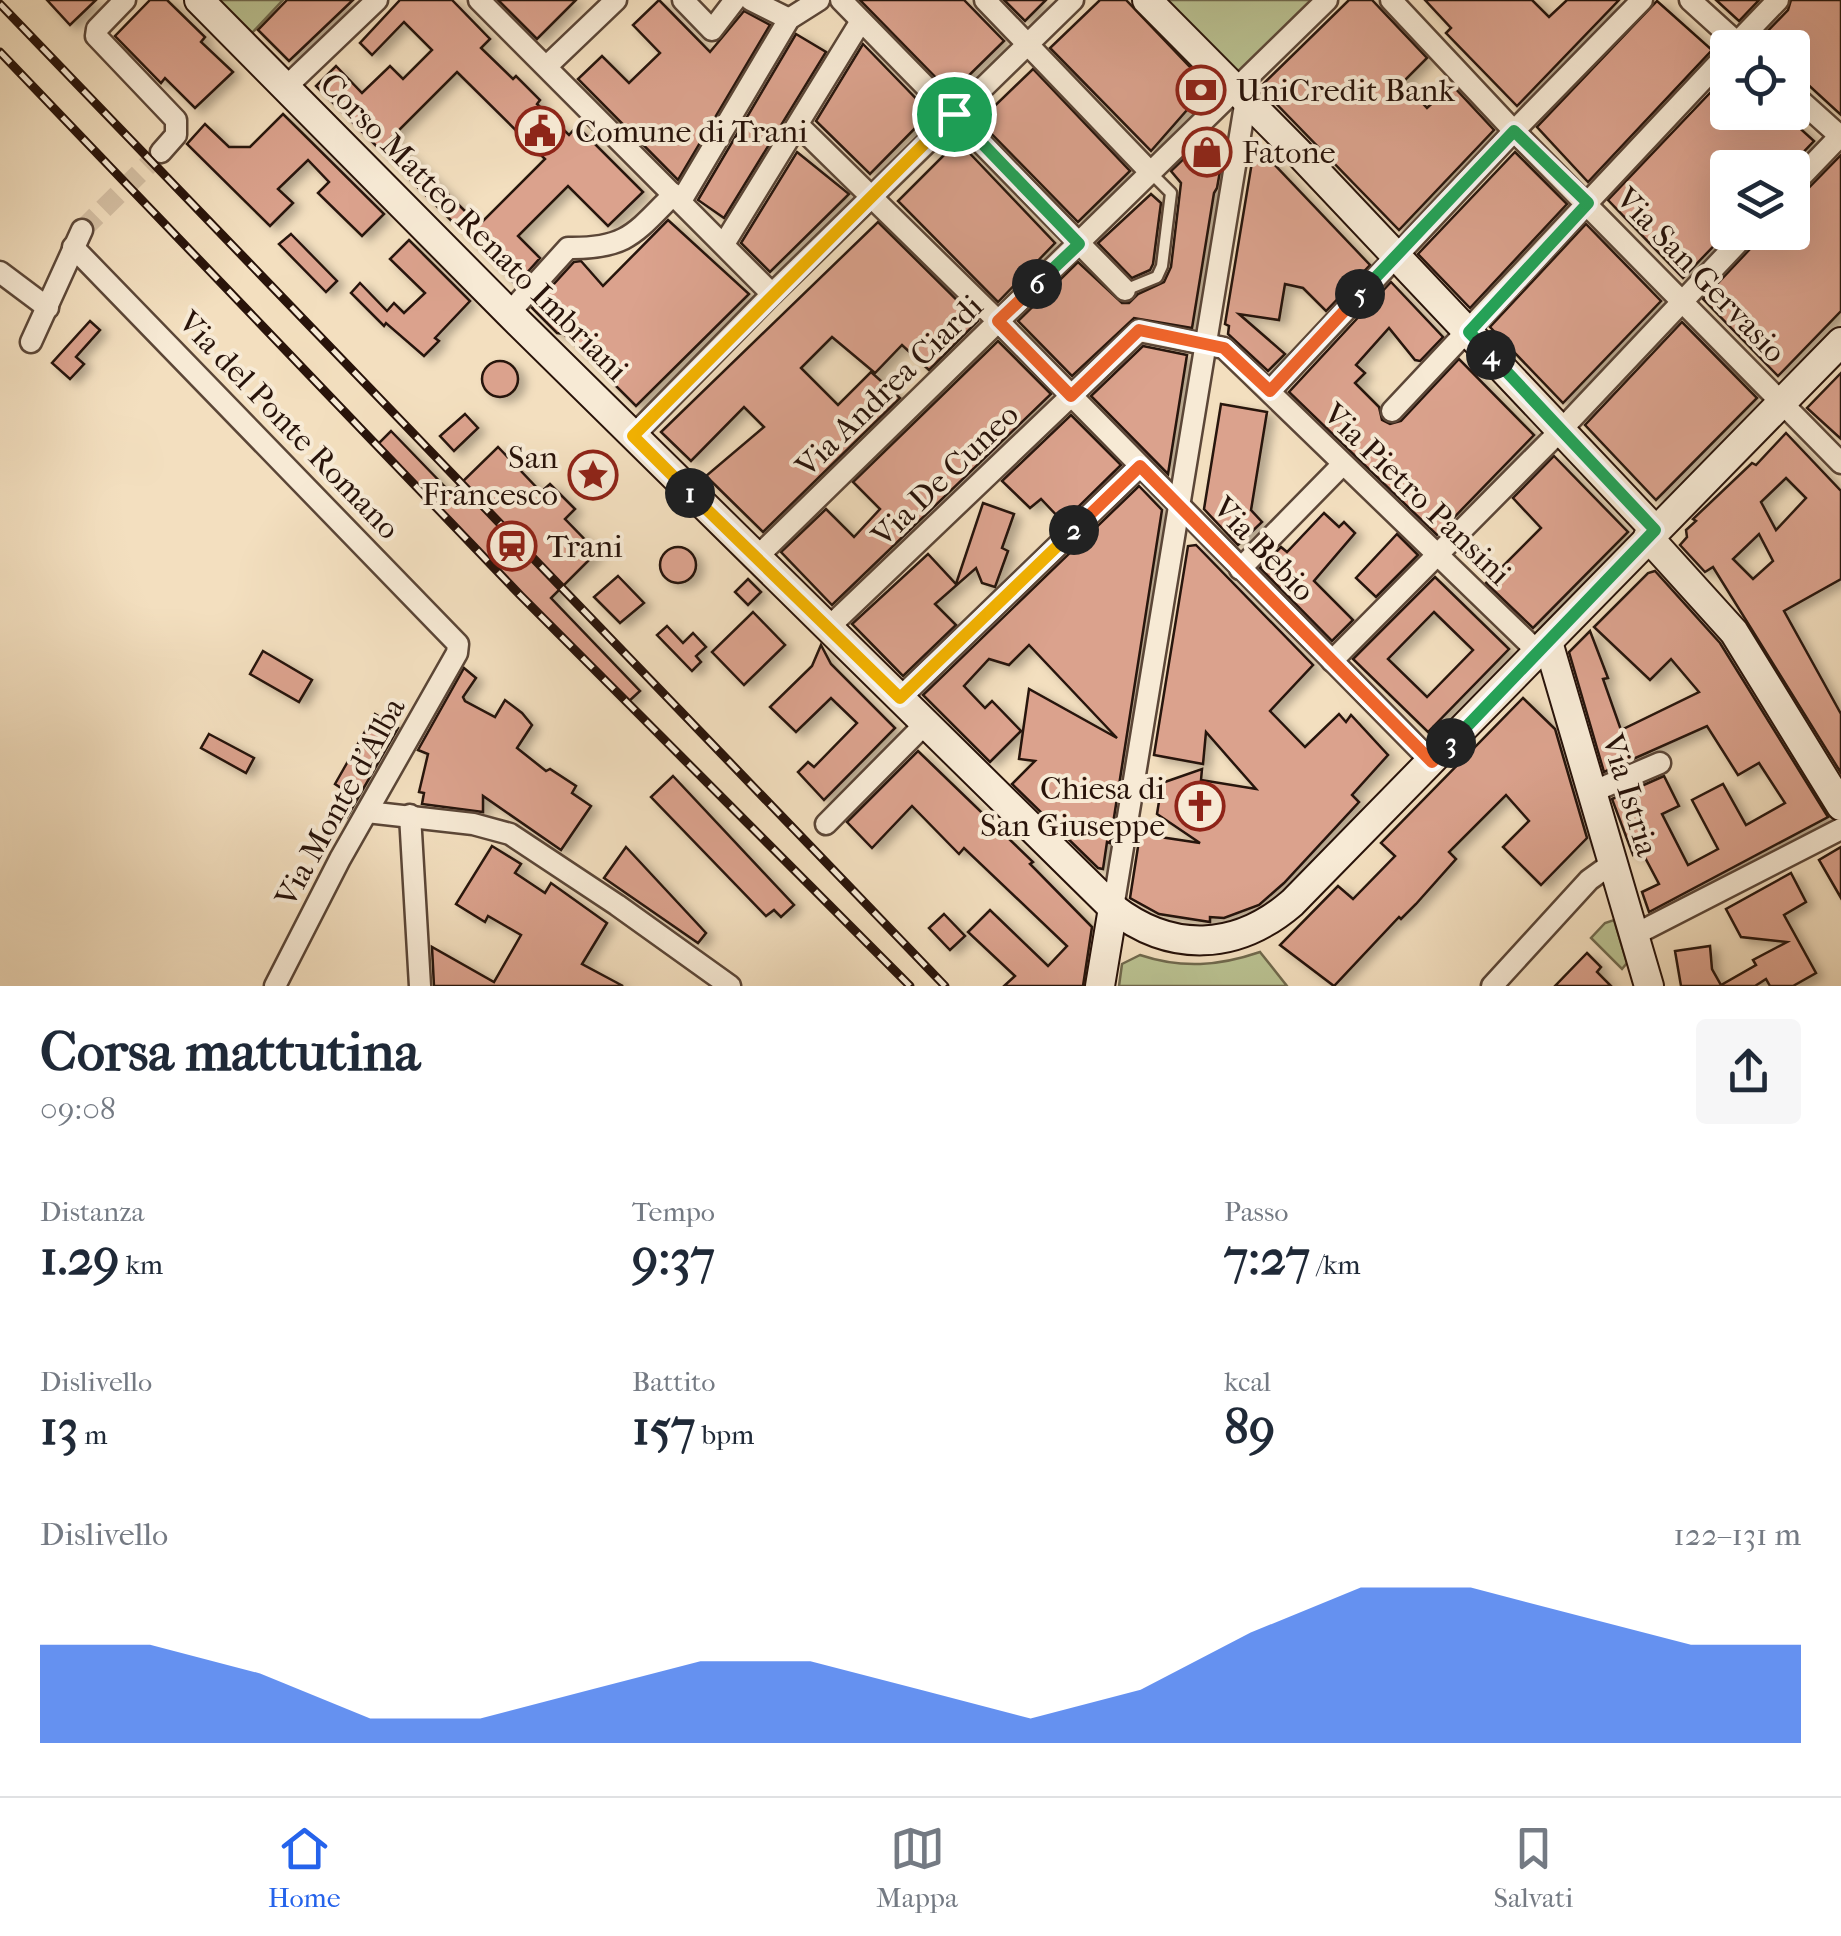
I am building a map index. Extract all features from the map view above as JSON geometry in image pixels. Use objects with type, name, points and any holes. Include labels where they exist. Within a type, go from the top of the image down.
[{"type":"street","points":[[126,0],[97,29],[96,36],[176,120],[176,135],[161,152]]},
{"type":"street","name":"Corso Matteo Renato Imbriani","points":[[198,0],[509,313],[1113,908],[1131,922],[1179,940],[1235,936],[1259,928],[1292,903],[1841,342]]},
{"type":"street","points":[[286,87],[377,0]]},
{"type":"street","points":[[480,0],[772,294]]},
{"type":"street","points":[[547,66],[616,0]]},
{"type":"street","points":[[683,0],[712,30],[736,0]]},
{"type":"street","points":[[752,0],[788,20]]},
{"type":"street","points":[[509,313],[568,248],[601,249],[630,237],[677,197],[788,20],[819,0]]},
{"type":"street","points":[[841,0],[1126,290]]},
{"type":"street","points":[[985,0],[1152,173]]},
{"type":"street","points":[[633,436],[772,294],[1073,0]]},
{"type":"street","points":[[1147,0],[1562,429],[1652,533],[1728,623],[1841,806]]},
{"type":"street","name":"Via Andrea Ciardi","points":[[756,558],[1152,173],[1241,94],[1327,0]]},
{"type":"street","name":"Via San Gervasio","points":[[1392,0],[1514,131],[1841,463]]},
{"type":"street","points":[[1270,391],[1642,0]]},
{"type":"street","points":[[1690,0],[1719,30]]},
{"type":"street","points":[[1751,30],[1778,0]]},
{"type":"street","points":[[724,244],[861,20]]},
{"type":"street","points":[[1392,411],[1710,74]]},
{"type":"street","points":[[1100,986],[1207,345],[1241,94]]},
{"type":"street","points":[[1810,108],[1841,136],[1810,168]]},
{"type":"street","name":"Via Bebio","points":[[798,125],[998,321],[1432,762]]},
{"type":"street","name":"Via del Ponte Romano","points":[[48,308],[77,238],[452,635],[458,648]]},
{"type":"street","points":[[1332,661],[1562,429],[1731,250]]},
{"type":"street","points":[[0,272],[48,308],[31,342]]},
{"type":"street","name":"Via De Cuneo","points":[[828,628],[1139,330],[1207,345]]},
{"type":"street","name":"Via Pietro Pansini","points":[[1207,345],[1224,348],[1437,556],[1543,647]]},
{"type":"street","points":[[1240,569],[1343,464]]},
{"type":"street","points":[[900,698],[1140,466]]},
{"type":"street","name":"Via Istria","points":[[1543,647],[1650,980]]},
{"type":"street","name":"Via Monte d'Alba","points":[[275,986],[458,648]]},
{"type":"street","points":[[826,824],[926,723]]},
{"type":"street","points":[[1592,792],[1660,763]]},
{"type":"street","points":[[366,812],[474,824],[510,834],[617,904],[730,986]]},
{"type":"street","points":[[410,815],[420,986]]},
{"type":"street","points":[[1636,934],[1841,829]]},
{"type":"street","points":[[1492,986],[1588,880],[1614,862]]},
{"type":"lane","points":[[1126,290],[1157,278],[1162,266],[1171,193],[1152,173]]},
{"type":"green space","points":[[216,0],[283,0],[251,34]]},
{"type":"green space","points":[[1160,0],[1316,0],[1245,70],[1235,73]]},
{"type":"green space","points":[[1614,920],[1627,963],[1622,969],[1591,938],[1605,923]]},
{"type":"green space","points":[[1260,952],[1287,986],[1119,986],[1122,964],[1140,955],[1200,964]]},
{"type":"building","points":[[47,0],[96,0],[70,25]]},
{"type":"building","points":[[150,0],[167,0],[205,37],[201,42],[233,72],[195,108],[165,78],[161,83],[115,36]]},
{"type":"building","points":[[287,0],[353,0],[289,61],[258,30]]},
{"type":"building","name":"Comune di Trani","points":[[400,0],[452,0],[490,39],[481,48],[513,79],[516,76],[540,100],[537,104],[569,135],[577,126],[643,192],[608,226],[568,186],[518,236],[540,258],[516,285],[316,86],[336,66],[362,93],[390,66],[403,79],[432,50],[404,22],[372,55],[360,43]],"holes":[[[457,72],[545,159],[479,225],[391,138]]]},
{"type":"building","points":[[498,0],[576,0],[537,39]]},
{"type":"building","points":[[659,0],[710,52],[744,11],[770,25],[678,180],[578,79],[602,56],[629,83],[660,53],[633,25]]},
{"type":"building","points":[[860,0],[964,0],[1004,41],[951,93]]},
{"type":"building","points":[[1004,0],[1046,0],[1025,21]]},
{"type":"building","points":[[1100,0],[1126,0],[1208,86],[1151,151],[1050,48]]},
{"type":"building","points":[[1349,0],[1372,0],[1427,58],[1403,82],[1427,108],[1452,85],[1494,130],[1399,230],[1260,87]]},
{"type":"building","points":[[1425,0],[1532,0],[1549,17],[1567,0],[1619,0],[1517,106],[1446,33],[1451,28]]},
{"type":"building","points":[[1716,0],[1759,0],[1739,21]]},
{"type":"building","points":[[1791,0],[1841,0],[1841,115],[1810,87],[1810,30],[1769,30],[1788,10]]},
{"type":"building","points":[[1657,1],[1710,48],[1588,182],[1537,127]]},
{"type":"building","points":[[796,34],[826,52],[724,218],[698,200]]},
{"type":"building","points":[[863,44],[930,113],[870,174],[816,121]]},
{"type":"building","points":[[1033,69],[1130,171],[1078,222],[979,121]]},
{"type":"building","points":[[1710,93],[1710,130],[1802,130],[1814,141],[1805,150],[1710,150],[1710,250],[1683,278],[1608,200]]},
{"type":"building","points":[[283,114],[384,214],[362,236],[318,193],[329,182],[308,160],[278,189],[293,203],[270,226],[187,144],[205,124],[229,147],[250,147]]},
{"type":"building","points":[[958,141],[1055,243],[998,302],[898,201]]},
{"type":"building","points":[[1200,143],[1221,148],[1223,154],[1192,328],[1134,318],[1072,376],[1018,321],[1078,262],[1122,303],[1129,303],[1138,294],[1164,282],[1171,267],[1181,183],[1171,171]]},
{"type":"building","points":[[797,152],[849,194],[770,272],[741,243]]},
{"type":"building","points":[[1515,152],[1567,204],[1470,308],[1418,254]]},
{"type":"building","points":[[1841,155],[1841,311],[1778,376],[1703,299],[1749,250],[1810,250],[1810,187]]},
{"type":"building","points":[[1253,156],[1269,159],[1370,265],[1326,311],[1303,288],[1285,284],[1279,320],[1239,314],[1285,354],[1268,371],[1228,334],[1229,326],[1225,324]]},
{"type":"building","points":[[1151,194],[1161,203],[1153,264],[1150,270],[1132,278],[1098,243]]},
{"type":"building","points":[[668,220],[749,294],[636,406],[564,334],[557,333],[532,308],[574,262],[581,261],[603,286]]},
{"type":"building","points":[[878,222],[978,321],[929,370],[902,345],[875,373],[832,337],[801,368],[838,405],[871,372],[900,398],[763,532],[706,476],[764,427],[744,407],[691,461],[661,432]]},
{"type":"building","points":[[1586,224],[1661,301],[1563,403],[1490,327]]},
{"type":"building","points":[[291,234],[337,281],[326,292],[279,244]]},
{"type":"building","points":[[409,240],[470,301],[435,338],[439,341],[424,356],[386,323],[384,326],[351,293],[360,283],[387,311],[394,303],[404,313],[425,293],[390,259]]},
{"type":"building","points":[[1391,282],[1443,337],[1420,361],[1389,328],[1356,365],[1365,373],[1355,383],[1379,407],[1382,420],[1390,424],[1401,421],[1459,359],[1534,435],[1437,535],[1289,392]]},
{"type":"building","points":[[90,321],[100,330],[76,357],[84,364],[70,379],[52,363]]},
{"type":"building","points":[[1682,322],[1757,398],[1656,500],[1585,425]]},
{"type":"building","points":[[998,341],[1051,394],[832,605],[781,552],[826,509],[854,537],[880,509],[853,482]]},
{"type":"building","points":[[1143,346],[1187,355],[1168,474],[1091,396]]},
{"type":"building","points":[[500,361],[513,366],[518,379],[513,392],[500,397],[487,392],[482,379],[487,366]]},
{"type":"building","points":[[1841,373],[1841,439],[1807,408]]},
{"type":"building","points":[[1221,404],[1267,412],[1251,510],[1262,522],[1238,545],[1204,509]]},
{"type":"building","points":[[465,414],[478,428],[454,451],[440,436]]},
{"type":"building","points":[[1071,415],[1121,465],[1063,522],[1041,499],[1030,508],[1002,481]]},
{"type":"building","points":[[391,431],[451,493],[498,447],[541,492],[550,484],[575,509],[565,519],[597,552],[551,598],[640,691],[627,703],[378,444]]},
{"type":"building","points":[[1786,433],[1841,491],[1841,579],[1784,611],[1841,714],[1841,773],[1713,567],[1705,572],[1680,545],[1687,537],[1686,530],[1696,521],[1693,519],[1752,463],[1756,465]],"holes":[[[1786,478],[1806,498],[1776,530],[1761,502]],[[1759,534],[1773,561],[1753,579],[1733,559]]]},
{"type":"building","points":[[1554,456],[1628,532],[1533,628],[1486,583],[1541,528],[1513,498]]},
{"type":"building","points":[[1139,486],[1162,510],[1103,869],[1012,784],[1035,761],[1019,759],[1029,689],[1117,738],[1029,645],[1009,665],[989,659],[964,686],[985,708],[992,701],[1021,731],[990,762],[923,695]]},
{"type":"building","points":[[983,503],[1014,514],[1002,548],[1008,551],[995,587],[982,583],[976,568],[935,604],[956,625],[903,676],[852,624],[928,554],[956,584]]},
{"type":"building","points":[[1324,513],[1339,527],[1344,522],[1355,533],[1314,581],[1353,620],[1332,641],[1260,568],[1281,547],[1287,552]]},
{"type":"building","points":[[1397,534],[1418,555],[1376,597],[1356,578]]},
{"type":"building","points":[[1196,545],[1313,665],[1270,711],[1305,747],[1339,714],[1346,722],[1351,715],[1388,755],[1352,795],[1359,802],[1284,883],[1259,905],[1224,918],[1210,917],[1210,922],[1159,914],[1130,898],[1140,834],[1200,843],[1157,814],[1162,783],[1202,769],[1201,780],[1256,789],[1206,732],[1203,764],[1154,755],[1188,546]]},
{"type":"building","points":[[678,547],[691,552],[696,565],[691,578],[678,583],[665,578],[660,565],[665,552]]},
{"type":"building","points":[[1655,571],[1720,643],[1828,817],[1649,912],[1642,892],[1659,884],[1641,850],[1633,855],[1612,799],[1664,776],[1679,806],[1662,814],[1688,865],[1718,849],[1692,800],[1723,784],[1746,825],[1785,803],[1759,763],[1738,775],[1707,726],[1604,772],[1569,652],[1590,631],[1608,678],[1603,679],[1621,730],[1699,692],[1671,659],[1650,680],[1594,627],[1648,573]]},
{"type":"building","points":[[618,576],[644,603],[620,623],[594,597]]},
{"type":"building","points":[[1435,577],[1509,649],[1428,732],[1353,659]],"holes":[[[1434,612],[1473,650],[1427,697],[1388,659]]]},
{"type":"building","points":[[748,579],[761,592],[748,605],[735,592]]},
{"type":"building","points":[[753,612],[785,645],[744,685],[712,652]]},
{"type":"building","points":[[667,626],[683,643],[693,633],[706,647],[696,656],[701,662],[692,671],[657,635]]},
{"type":"building","points":[[821,645],[831,664],[895,728],[824,800],[798,772],[808,762],[814,767],[857,723],[831,698],[796,732],[770,707],[812,666]]},
{"type":"building","points":[[263,651],[312,680],[299,702],[250,674]]},
{"type":"building","points":[[464,668],[476,678],[463,697],[465,701],[495,717],[505,700],[522,713],[532,725],[517,748],[546,771],[550,769],[576,786],[572,793],[591,806],[561,850],[483,796],[483,812],[422,804],[424,793],[419,792],[428,754],[418,750]]},
{"type":"building","points":[[1523,698],[1555,729],[1587,838],[1541,885],[1503,847],[1529,821],[1506,795],[1449,852],[1456,859],[1416,904],[1334,986],[1280,945],[1338,886],[1353,899],[1395,856],[1381,843]]},
{"type":"building","points":[[375,714],[398,728],[347,817],[333,809],[344,790],[335,784]]},
{"type":"building","points":[[209,734],[254,758],[246,773],[201,748]]},
{"type":"building","points":[[918,751],[1033,862],[1030,864],[1092,927],[1083,986],[1004,986],[1015,976],[968,932],[990,910],[1048,966],[1067,946],[964,848],[959,854],[912,806],[872,848],[847,822]]},
{"type":"building","points":[[673,776],[794,905],[781,917],[774,910],[766,916],[651,797]]},
{"type":"building","points":[[492,846],[521,864],[515,873],[545,893],[551,883],[607,923],[582,964],[623,986],[434,986],[432,947],[494,982],[521,935],[488,916],[485,922],[456,904]]},
{"type":"building","points":[[626,847],[706,933],[698,943],[604,878]]},
{"type":"building","points":[[1841,847],[1841,898],[1819,860]]},
{"type":"building","points":[[1791,873],[1806,902],[1784,915],[1816,973],[1793,986],[1770,986],[1766,979],[1755,986],[1681,986],[1675,951],[1710,946],[1712,969],[1721,985],[1756,965],[1753,960],[1787,942],[1741,937],[1726,909]]},
{"type":"building","points":[[944,914],[965,936],[950,950],[929,928]]},
{"type":"building","points":[[1587,953],[1601,967],[1597,972],[1611,986],[1555,986]]},
{"type":"tunnel","points":[[82,230],[161,152]]},
{"type":"railway","points":[[0,4],[945,986]]},
{"type":"railway","points":[[0,52],[520,595],[910,986]]},
{"type":"place","name":"UniCredit Bank","points":[[1201,90]]},
{"type":"place","name":"Comune di Trani","points":[[540,131]]},
{"type":"place","name":"Fatone","points":[[1207,152]]},
{"type":"place","name":"San Francesco","points":[[593,475]]},
{"type":"place","name":"Trani","points":[[512,546]]},
{"type":"place","name":"Chiesa di San Giuseppe","points":[[1200,806]]},
{"type":"route","points":[[954,114],[1079,244],[998,321],[1071,396],[1139,330],[1224,348],[1270,391],[1514,131],[1588,203],[1469,332],[1655,530],[1432,762],[1140,466],[900,698],[633,436],[954,114]]}]
